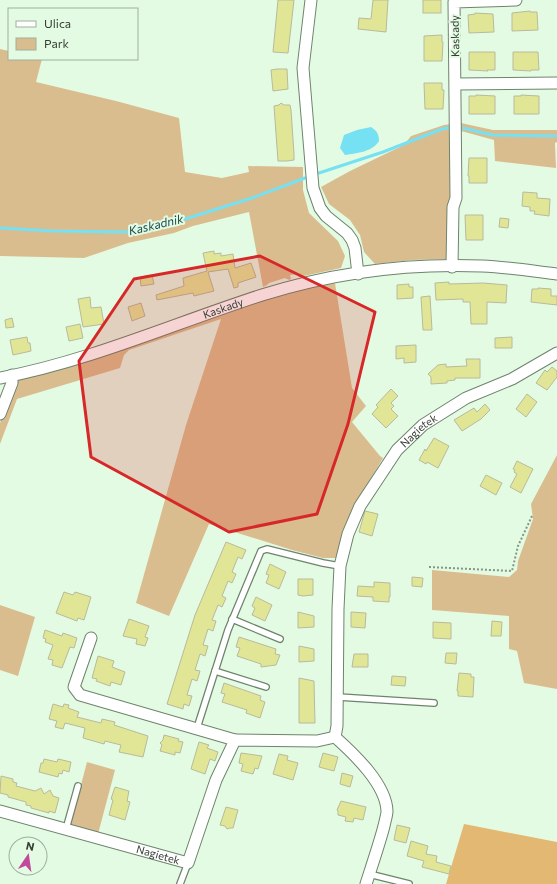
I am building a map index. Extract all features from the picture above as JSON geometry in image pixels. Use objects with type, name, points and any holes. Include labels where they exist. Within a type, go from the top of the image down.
[{"type":"street","points":[[311,0],[304,68],[313,188],[320,208],[326,216],[347,233],[352,240],[355,248],[358,274]]},
{"type":"street","name":"Kaskady","points":[[452,267],[453,207],[456,198],[454,1],[516,0]]},
{"type":"street","points":[[456,84],[557,83]]},
{"type":"street","name":"Kaskady","points":[[0,378],[48,367],[85,356],[263,295],[305,284],[358,274],[390,270],[482,266],[557,274]]},
{"type":"street","name":"Nagietek","points":[[335,737],[338,697],[338,609],[340,566],[348,534],[360,506],[397,450],[423,425],[466,398],[512,379],[557,353]]},
{"type":"street","points":[[0,414],[12,383],[12,375]]},
{"type":"street","points":[[91,638],[74,688],[80,695],[235,740],[317,741],[335,737],[372,776],[384,795],[387,811],[380,843],[367,879]]},
{"type":"street","name":"Nagietek","points":[[0,812],[188,863],[214,786],[235,740]]},
{"type":"lane","points":[[197,728],[232,619],[261,551],[267,549],[340,566]]},
{"type":"lane","points":[[232,619],[280,640]]},
{"type":"lane","points":[[215,671],[266,687]]},
{"type":"lane","points":[[338,697],[434,703]]},
{"type":"lane","points":[[66,829],[78,786]]},
{"type":"lane","points":[[180,884],[188,863]]},
{"type":"lane","points":[[367,879],[409,884]]},
{"type":"path","points":[[429,567],[512,571],[518,546],[532,516]]},
{"type":"highlighted area","points":[[260,256],[375,312],[348,424],[317,514],[229,532],[91,457],[79,361],[134,279]]},
{"type":"green space","points":[[0,49],[8,51],[8,60],[42,60],[36,82],[179,118],[185,172],[222,178],[249,172],[248,166],[303,167],[303,190],[309,213],[338,241],[345,256],[341,268],[299,277],[298,274],[290,275],[291,279],[289,280],[285,278],[269,283],[263,287],[249,212],[193,226],[174,233],[128,243],[84,258],[0,256]]},
{"type":"green space","points":[[461,123],[493,130],[557,130],[557,142],[555,143],[556,168],[495,161],[494,140],[461,131]]},
{"type":"green space","points":[[451,124],[453,198],[449,259],[412,260],[375,264],[364,252],[360,235],[350,220],[329,204],[321,187],[404,145],[411,136]]},
{"type":"green space","points":[[335,283],[352,388],[366,406],[352,422],[383,458],[351,513],[336,558],[323,558],[292,550],[209,524],[169,616],[136,603],[186,425],[221,319],[129,350],[124,355],[120,368],[17,399],[0,444],[0,423],[15,384],[20,378],[251,304],[303,289]]},
{"type":"green space","points":[[557,455],[557,689],[524,683],[517,651],[509,649],[509,616],[432,610],[432,570],[509,577],[517,570],[518,561],[533,519],[531,504]]},
{"type":"green space","points":[[0,605],[35,617],[18,676],[0,670]]},
{"type":"green space","points":[[87,762],[115,770],[98,834],[70,827]]},
{"type":"shaded area","points":[[464,824],[557,842],[557,884],[446,884]]},
{"type":"water","points":[[371,127],[379,136],[379,141],[376,145],[369,150],[345,155],[340,148],[344,135]]},
{"type":"building","points":[[278,0],[294,0],[288,53],[273,52]]},
{"type":"building","points":[[373,0],[388,0],[386,32],[358,29],[359,18],[371,19]]},
{"type":"building","points":[[423,0],[441,0],[441,13],[423,13]]},
{"type":"building","points":[[530,11],[537,12],[538,30],[512,31],[512,13]]},
{"type":"building","points":[[475,13],[493,14],[494,32],[469,33],[468,15]]},
{"type":"building","points":[[442,35],[442,61],[424,61],[424,36]]},
{"type":"building","points":[[469,52],[495,52],[495,70],[469,70]]},
{"type":"building","points":[[513,52],[538,52],[539,70],[513,70]]},
{"type":"building","points":[[287,69],[288,89],[273,91],[271,70]]},
{"type":"building","points":[[424,83],[442,83],[442,90],[444,90],[443,109],[425,109]]},
{"type":"building","points":[[469,96],[495,96],[495,114],[469,114]]},
{"type":"building","points":[[514,96],[539,96],[539,114],[514,114]]},
{"type":"building","points":[[281,103],[284,105],[290,105],[294,160],[278,161],[274,106]]},
{"type":"building","points":[[469,158],[487,158],[487,183],[469,183]]},
{"type":"building","points":[[523,192],[537,193],[537,198],[550,199],[549,216],[534,214],[535,211],[530,211],[530,207],[522,206]]},
{"type":"building","points":[[465,215],[483,215],[483,240],[466,240]]},
{"type":"building","points":[[500,218],[509,219],[508,228],[499,227]]},
{"type":"building","points":[[214,251],[214,254],[221,253],[221,256],[233,254],[235,268],[251,263],[256,277],[238,283],[238,287],[234,288],[228,269],[208,272],[214,291],[194,296],[193,293],[157,300],[156,295],[184,286],[183,278],[207,271],[203,253]]},
{"type":"building","points":[[152,275],[154,284],[141,286],[140,277]]},
{"type":"building","points":[[449,282],[449,284],[483,283],[507,285],[506,303],[487,302],[487,324],[471,324],[470,302],[463,302],[463,299],[436,300],[435,283]]},
{"type":"building","points":[[409,284],[409,287],[413,287],[413,298],[397,299],[397,285]]},
{"type":"building","points":[[532,289],[551,289],[551,296],[557,296],[557,305],[531,302]]},
{"type":"building","points":[[430,296],[432,330],[423,330],[421,297]]},
{"type":"building","points":[[90,297],[91,308],[101,307],[104,324],[83,327],[78,299]]},
{"type":"building","points":[[141,303],[145,316],[132,321],[128,307]]},
{"type":"building","points":[[12,318],[14,327],[6,328],[5,320]]},
{"type":"building","points":[[80,324],[83,338],[69,341],[66,327]]},
{"type":"building","points":[[27,337],[28,343],[30,343],[31,351],[13,355],[10,340]]},
{"type":"building","points":[[512,337],[512,348],[495,348],[495,338]]},
{"type":"building","points":[[416,345],[416,362],[404,363],[404,358],[396,359],[396,346]]},
{"type":"building","points":[[466,359],[480,359],[480,378],[455,378],[455,380],[447,381],[447,383],[431,384],[431,377],[428,374],[438,365],[446,364],[446,367],[467,366]]},
{"type":"building","points":[[552,367],[557,371],[557,377],[547,390],[536,383],[545,370],[547,372]]},
{"type":"building","points":[[391,389],[398,396],[391,403],[394,406],[391,409],[398,416],[386,428],[372,414],[378,407],[376,405]]},
{"type":"building","points":[[527,394],[537,402],[526,417],[516,409]]},
{"type":"building","points":[[485,404],[490,410],[481,419],[462,431],[454,420],[474,408],[477,412]]},
{"type":"building","points":[[434,438],[449,446],[438,468],[427,462],[426,464],[419,460],[425,449],[426,451]]},
{"type":"building","points":[[517,461],[533,469],[521,493],[510,487],[517,474],[513,469]]},
{"type":"building","points":[[486,475],[502,483],[496,495],[480,486]]},
{"type":"building","points":[[365,511],[378,514],[372,536],[359,532]]},
{"type":"building","points":[[226,542],[246,550],[242,559],[238,557],[232,572],[236,574],[232,583],[228,581],[222,596],[226,598],[222,607],[218,605],[212,620],[216,621],[213,631],[208,629],[203,645],[208,646],[205,656],[200,654],[195,670],[200,671],[197,681],[192,679],[187,695],[192,696],[189,706],[184,704],[183,709],[167,704],[195,615]]},
{"type":"building","points":[[270,564],[286,572],[279,589],[266,583],[269,575],[266,574]]},
{"type":"building","points":[[412,577],[423,578],[422,587],[412,586]]},
{"type":"building","points":[[298,579],[313,579],[313,595],[298,595]]},
{"type":"building","points":[[374,582],[390,583],[389,602],[373,601],[373,597],[357,596],[358,586],[374,587]]},
{"type":"building","points":[[64,592],[73,595],[75,592],[91,597],[84,620],[78,618],[77,621],[56,613]]},
{"type":"building","points":[[256,597],[272,605],[265,621],[252,615],[255,608],[252,606]]},
{"type":"building","points":[[298,612],[314,616],[314,627],[298,628]]},
{"type":"building","points":[[351,612],[366,613],[365,628],[351,627]]},
{"type":"building","points":[[129,619],[149,626],[145,637],[148,638],[145,646],[136,644],[137,639],[123,636]]},
{"type":"building","points":[[492,621],[502,622],[501,636],[491,636]]},
{"type":"building","points":[[433,622],[451,623],[451,639],[433,638]]},
{"type":"building","points":[[45,630],[62,636],[63,633],[77,638],[74,648],[70,647],[62,668],[52,665],[53,660],[48,659],[53,645],[45,642],[46,639],[43,638]]},
{"type":"building","points":[[239,637],[276,649],[275,654],[280,655],[276,665],[261,667],[261,664],[237,656],[240,648],[236,647]]},
{"type":"building","points":[[299,646],[314,649],[314,661],[299,662]]},
{"type":"building","points":[[446,653],[457,653],[456,664],[445,663]]},
{"type":"building","points":[[354,654],[368,654],[368,667],[352,667]]},
{"type":"building","points":[[98,656],[114,661],[112,667],[125,672],[121,685],[111,682],[110,686],[92,678]]},
{"type":"building","points":[[459,673],[471,674],[471,677],[474,677],[473,697],[458,696],[457,691]]},
{"type":"building","points":[[392,676],[406,677],[405,686],[391,685]]},
{"type":"building","points":[[299,678],[314,681],[315,723],[299,723]]},
{"type":"building","points":[[224,683],[261,696],[260,700],[265,702],[260,718],[246,713],[247,710],[222,702],[225,694],[221,693]]},
{"type":"building","points":[[53,704],[63,707],[64,704],[69,705],[68,708],[79,712],[77,717],[101,723],[102,719],[115,722],[114,725],[148,736],[143,757],[119,752],[121,745],[105,741],[104,744],[83,738],[85,728],[65,723],[63,729],[55,727],[57,721],[49,719]]},
{"type":"building","points":[[164,735],[179,739],[178,741],[183,742],[180,753],[175,752],[175,755],[160,751],[162,745],[160,743],[163,740]]},
{"type":"building","points":[[199,742],[209,745],[207,748],[218,752],[215,761],[210,759],[205,774],[191,769]]},
{"type":"building","points":[[241,753],[262,756],[258,769],[255,768],[253,774],[241,771],[243,764],[239,763]]},
{"type":"building","points":[[323,753],[338,757],[334,771],[319,767]]},
{"type":"building","points":[[279,754],[288,756],[287,760],[298,763],[293,780],[273,774]]},
{"type":"building","points":[[44,759],[57,762],[58,759],[71,762],[69,772],[63,770],[62,774],[59,773],[58,777],[39,772],[41,763],[43,763]]},
{"type":"building","points":[[342,773],[353,776],[350,787],[340,784]]},
{"type":"building","points":[[1,776],[13,779],[13,782],[17,783],[16,786],[35,791],[41,788],[44,794],[50,790],[53,796],[59,798],[55,813],[49,811],[49,813],[31,808],[31,806],[26,805],[26,802],[0,793]]},
{"type":"building","points":[[115,787],[129,791],[127,801],[130,802],[125,820],[109,815],[113,800],[111,799]]},
{"type":"building","points":[[341,801],[366,807],[363,820],[354,818],[353,822],[345,821],[346,817],[338,815],[337,810]]},
{"type":"building","points":[[226,807],[238,810],[233,828],[227,829],[225,826],[220,825]]},
{"type":"building","points":[[397,825],[410,828],[406,843],[394,840]]},
{"type":"building","points":[[411,841],[428,846],[426,854],[437,856],[436,862],[451,866],[449,874],[422,867],[424,861],[407,856]]},
{"type":"waterway","name":"Kaskadnik","points":[[319,173],[383,152],[448,128]]},
{"type":"waterway","name":"Kaskadnik","points":[[463,128],[492,135],[557,136]]},
{"type":"waterway","name":"Kaskadnik","points":[[0,228],[52,231],[123,232],[141,230],[166,225],[252,198],[305,178]]}]
